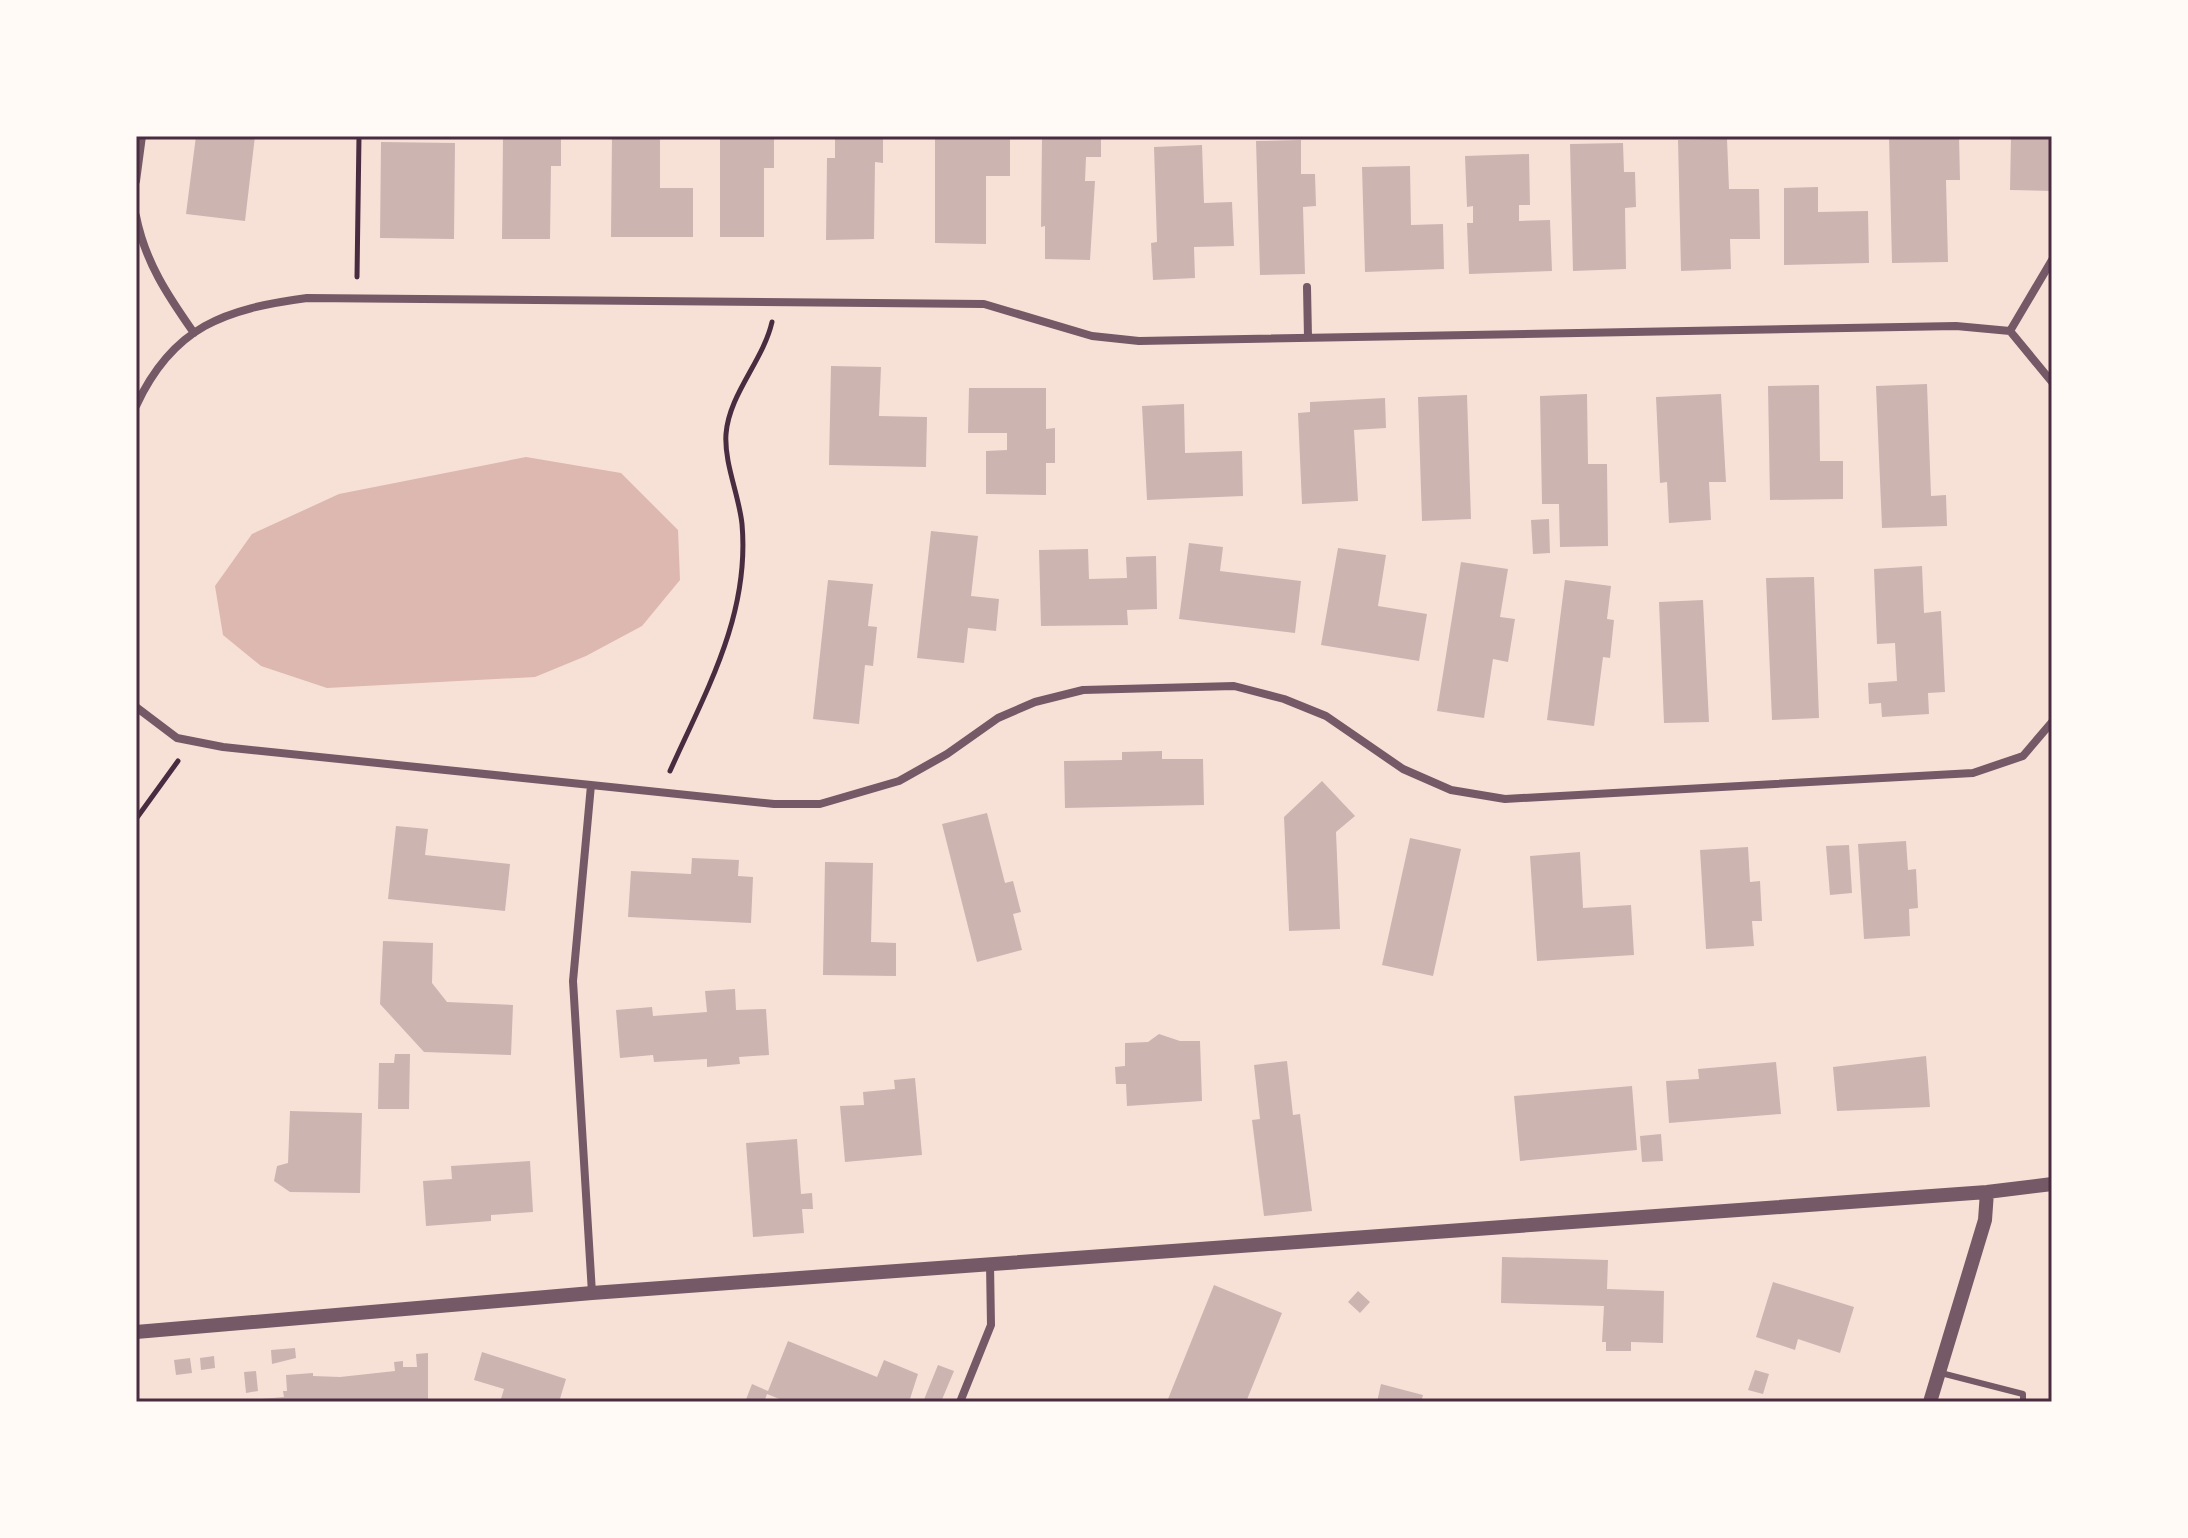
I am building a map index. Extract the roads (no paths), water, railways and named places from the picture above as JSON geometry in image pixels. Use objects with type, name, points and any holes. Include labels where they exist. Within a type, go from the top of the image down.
[{"type":"street","points":[[136,181],[142,136]]},
{"type":"street","points":[[136,216],[141,242],[161,286],[194,333]]},
{"type":"street","points":[[2010,331],[2052,260]]},
{"type":"street","points":[[1307,287],[1308,338]]},
{"type":"street","points":[[136,406],[170,353],[206,323],[247,306],[307,298],[984,304],[1092,336],[1139,341],[1956,326],[2010,331],[2052,382]]},
{"type":"street","points":[[136,707],[177,738],[192,741],[774,804],[820,804],[899,781],[947,754],[998,718],[1035,702],[1083,690],[1234,686],[1284,699],[1326,716],[1403,769],[1451,790],[1505,799],[1973,773],[2023,756],[2052,722]]},
{"type":"street","points":[[591,785],[573,981],[592,1293]]},
{"type":"street","points":[[136,1332],[592,1293],[1987,1192],[2052,1184]]},
{"type":"street","points":[[1930,1402],[1985,1220],[1987,1192]]},
{"type":"street","points":[[960,1402],[991,1325],[990,1264]]},
{"type":"lane","points":[[1939,1372],[2023,1394],[2023,1402]]}]
